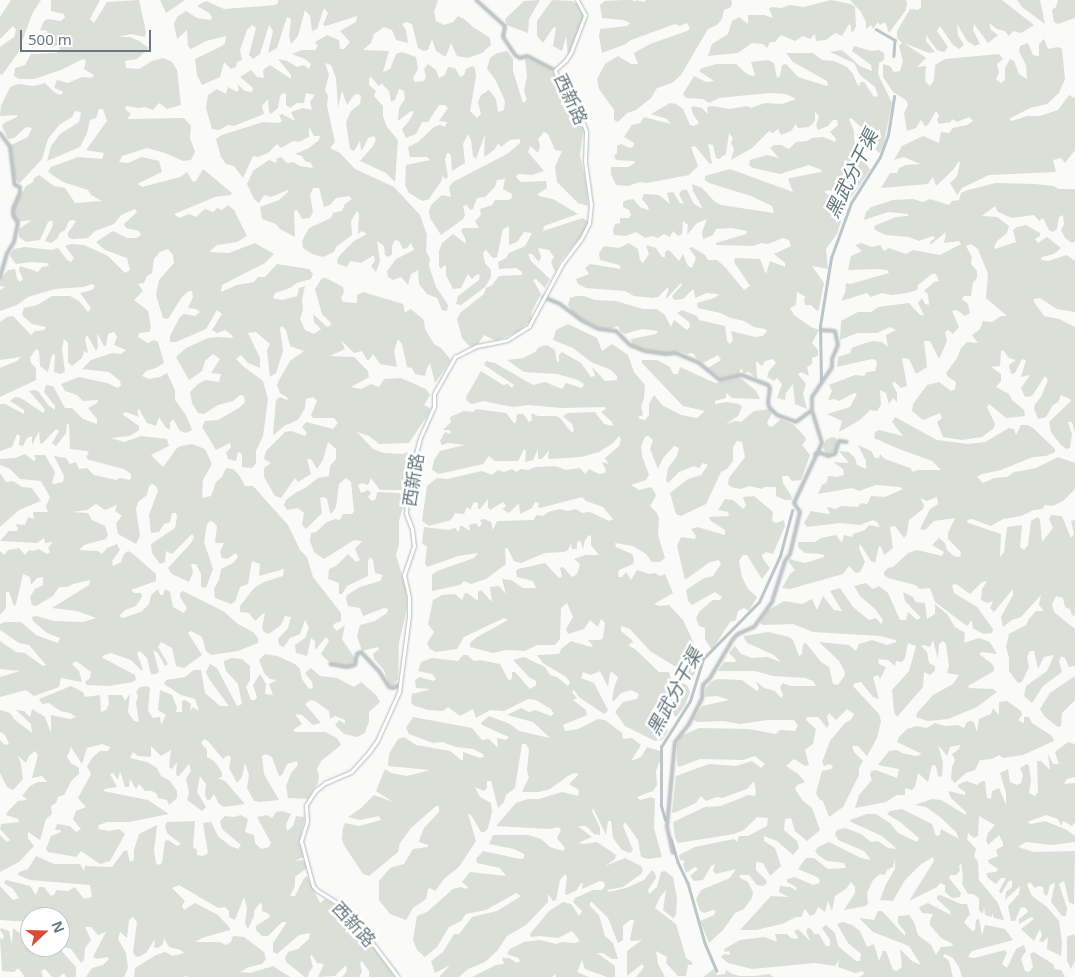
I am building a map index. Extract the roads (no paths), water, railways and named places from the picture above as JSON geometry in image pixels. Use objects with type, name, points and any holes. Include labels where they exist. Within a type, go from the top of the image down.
[{"type":"street","points":[[476,0],[505,26],[503,37],[517,57],[527,56],[555,70]]},
{"type":"street","name":"西新路","points":[[398,977],[355,920],[339,904],[313,886],[301,841],[307,821],[307,802],[315,791],[351,772],[369,752],[377,741],[396,700],[400,684],[409,608],[404,575],[414,546],[412,529],[406,513],[409,480],[420,438],[434,408],[434,394],[455,358],[477,346],[507,340],[530,326],[543,297],[566,256],[587,228],[591,205],[585,162],[584,123],[569,86],[556,74],[555,70],[566,60],[571,52],[584,15],[577,0]]},
{"type":"street","points":[[0,133],[10,147],[14,185],[20,187],[20,193],[12,209],[13,216],[18,223],[14,242],[4,261],[0,278]]},
{"type":"street","points":[[543,297],[560,304],[581,320],[599,328],[616,331],[630,345],[645,351],[666,354],[676,353],[699,363],[720,380],[742,375],[768,385],[770,388],[769,407],[777,415],[796,422],[812,410]]},
{"type":"street","points":[[673,853],[667,826],[675,742],[689,724],[702,699],[703,685],[710,678],[733,639],[738,634],[754,626],[772,602],[785,561],[790,554],[800,512],[794,503],[819,448],[821,438],[812,410],[812,398],[832,367],[832,359],[838,345],[835,331],[821,330]]},
{"type":"street","points":[[815,454],[821,453],[828,456],[835,454],[839,441],[847,442]]},
{"type":"street","points":[[819,448],[821,453]]},
{"type":"street","points":[[330,664],[348,667],[355,665],[357,654],[361,652],[379,671],[389,687],[394,688],[400,684]]},
{"type":"waterway","name":"黑武分干渠","points":[[876,29],[895,40],[894,56]]},
{"type":"waterway","name":"黑武分干渠","points":[[821,383],[820,326],[831,258],[851,203],[880,157],[888,135],[894,96]]},
{"type":"waterway","name":"黑武分干渠","points":[[665,820],[661,806],[661,747],[690,701],[703,659],[759,602],[780,556],[792,511]]},
{"type":"waterway","name":"黑武分干渠","points":[[671,839],[678,862],[688,883],[705,943],[717,971]]}]
